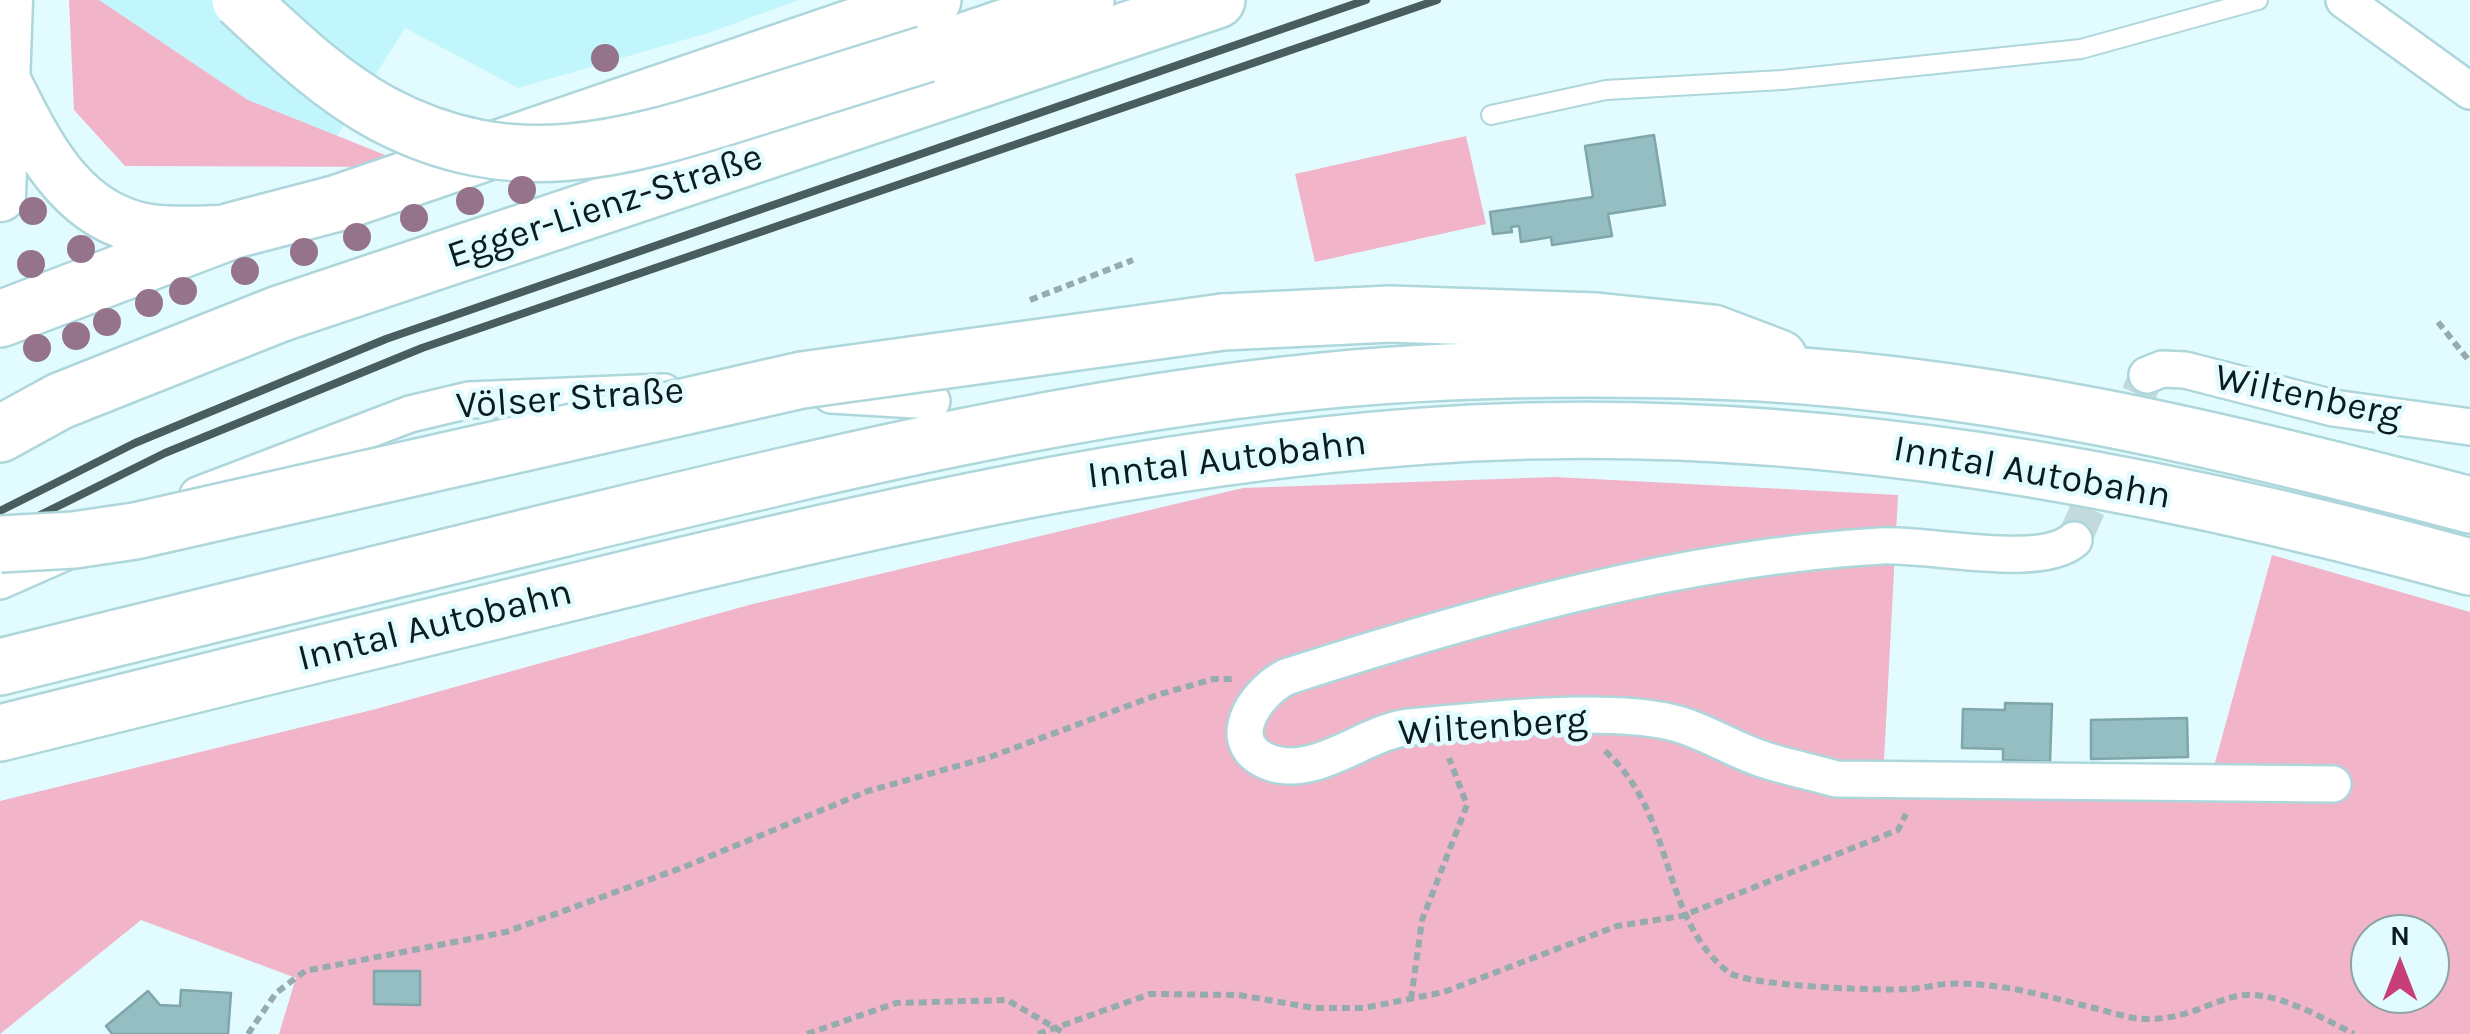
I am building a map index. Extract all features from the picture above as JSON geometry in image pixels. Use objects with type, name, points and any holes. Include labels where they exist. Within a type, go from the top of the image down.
[{"type":"main road","points":[[0,196],[8,0]]},
{"type":"main road","points":[[240,0],[299,54],[382,113],[471,147],[557,154],[639,145],[1086,0]]},
{"type":"main road","points":[[0,319],[231,230],[338,203],[933,0]]},
{"type":"main road","name":"Egger-Lienz-Straße","points":[[0,434],[60,401],[279,314],[1217,0]]},
{"type":"main road","points":[[6,83],[60,178],[92,205],[132,226],[231,230]]},
{"type":"main road","points":[[0,544],[74,540],[135,531],[802,380],[1223,322],[1390,314],[1596,321],[1712,333],[1833,379]]},
{"type":"main road","name":"Inntal Autobahn","points":[[0,667],[834,463],[1142,404],[1322,381],[1522,369],[1718,371],[1833,379],[2009,401],[2150,426],[2470,506]]},
{"type":"main road","name":"Inntal Autobahn","points":[[0,733],[944,504],[1144,468],[1384,439],[1575,431],[1771,436],[1870,446],[2063,474],[2266,516],[2470,567]]},
{"type":"street","points":[[2344,0],[2470,91]]},
{"type":"street","name":"Wiltenberg","points":[[2146,375],[2162,369],[2184,370],[2334,408],[2470,427]]},
{"type":"street","name":"Völser Straße","points":[[0,581],[153,512],[410,414],[469,400],[733,389],[932,401]]},
{"type":"street","points":[[1266,688],[1286,676],[1426,632],[1763,558],[1880,546],[2050,554],[2074,540]]},
{"type":"street","name":"Wiltenberg","points":[[1266,688],[1248,709],[1246,723],[1258,754],[1270,762],[1306,763],[1404,727],[1541,718],[1667,721],[1762,759],[1836,778],[2333,784]]},
{"type":"lane","points":[[1491,114],[1606,90],[1782,80],[2081,49],[2258,0]]},
{"type":"path","points":[[2438,322],[2470,362]]},
{"type":"path","points":[[248,1034],[276,993],[305,970],[506,932],[684,867],[868,791],[1008,752],[1157,695],[1214,679],[1249,679],[1266,688]]},
{"type":"path","points":[[1541,718],[1608,752],[1651,810],[1676,880],[1682,916],[1732,976],[1822,987],[1910,990],[1944,984],[1996,984],[2142,1019],[2188,1017],[2237,995],[2291,1002],[2354,1034]]},
{"type":"path","points":[[1412,999],[1422,920],[1467,805],[1436,725]]},
{"type":"path","points":[[1038,1034],[1150,994],[1239,996],[1314,1008],[1364,1008],[1444,992],[1616,926],[1682,916],[1898,830],[1924,777]]},
{"type":"path","points":[[808,1034],[896,1003],[1007,1000],[1066,1034]]},
{"type":"shaded area","points":[[69,0],[99,0],[248,100],[415,167],[125,166],[74,110]]},
{"type":"shaded area","points":[[99,0],[799,0],[708,33],[518,88],[405,28],[337,136],[248,100]]},
{"type":"shaded area","points":[[1466,136],[1486,224],[1315,262],[1295,174]]},
{"type":"shaded area","points":[[1555,477],[1898,495],[1883,779],[2205,799],[2272,555],[2470,612],[2470,1034],[279,1034],[296,978],[141,920],[0,1034],[0,801],[376,709],[749,605],[1243,488]]},
{"type":"building","points":[[1654,135],[1665,205],[1608,214],[1612,236],[1552,245],[1551,237],[1521,242],[1519,226],[1511,227],[1512,232],[1493,234],[1490,212],[1593,197],[1585,146]]},
{"type":"building","points":[[2005,703],[2052,704],[2050,762],[2003,760],[2003,749],[1962,748],[1963,709],[2005,710]]},
{"type":"building","points":[[2187,718],[2188,757],[2091,759],[2091,720]]},
{"type":"building","points":[[374,971],[420,971],[420,1005],[374,1004]]},
{"type":"building","points":[[181,990],[231,993],[228,1034],[112,1034],[106,1026],[148,991],[160,1005],[180,1006]]},
{"type":"tunnel","points":[[2074,540],[2147,375]]},
{"type":"railway","points":[[0,511],[135,443],[386,339],[1366,0]]},
{"type":"railway","points":[[0,535],[165,453],[422,348],[1437,0]]}]
